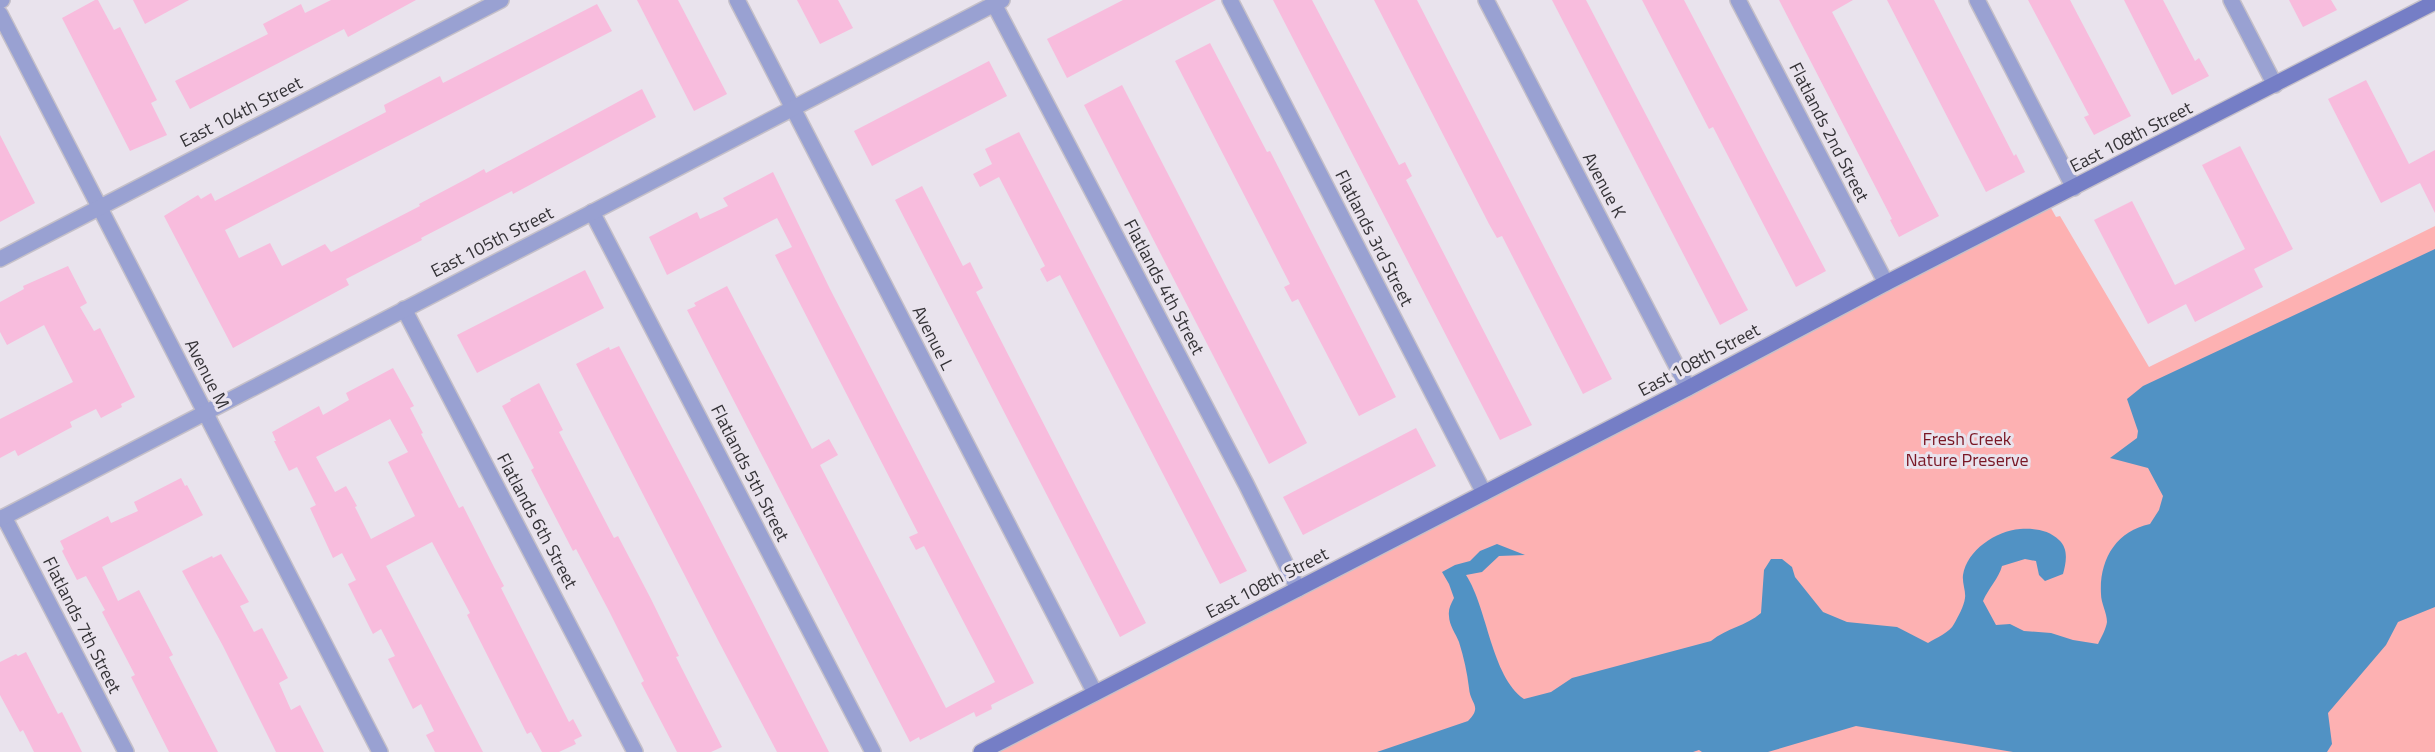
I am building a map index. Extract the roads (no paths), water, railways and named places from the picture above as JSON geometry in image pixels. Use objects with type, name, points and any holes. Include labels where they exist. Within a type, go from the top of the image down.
[{"type":"street","name":"East 104th Street","points":[[0,259],[501,0]]},
{"type":"street","name":"Avenue L","points":[[737,0],[1095,693]]},
{"type":"street","name":"Flatlands 3rd Street","points":[[1230,0],[1484,493]]},
{"type":"street","name":"Avenue K","points":[[1486,0],[1689,388]]},
{"type":"street","name":"Flatlands 2nd Street","points":[[1738,0],[1886,283]]},
{"type":"street","points":[[1977,0],[2074,188]]},
{"type":"street","points":[[2230,0],[2275,85]]},
{"type":"street","name":"East 105th Street","points":[[2,518],[998,2]]},
{"type":"street","name":"Flatlands 4th Street","points":[[998,2],[1298,589]]},
{"type":"street","name":"East 108th Street","points":[[981,752],[1689,388],[1886,283],[2435,2]]},
{"type":"street","name":"Avenue M","points":[[0,14],[380,752]]},
{"type":"street","name":"Flatlands 5th Street","points":[[592,212],[873,752]]},
{"type":"street","name":"Flatlands 6th Street","points":[[404,309],[635,752]]},
{"type":"street","name":"Flatlands 7th Street","points":[[2,518],[126,752]]},
{"type":"water","points":[[2435,249],[2435,607],[2398,622],[2386,645],[2328,713],[2332,744],[2327,752],[2013,752],[1856,726],[1768,752],[1702,752],[1699,750],[1693,752],[1377,752],[1468,721],[1475,712],[1464,659],[1449,619],[1449,609],[1454,598],[1442,572],[1470,561],[1480,551],[1497,544],[1525,555],[1499,556],[1482,572],[1466,575],[1480,605],[1504,675],[1524,699],[1551,692],[1572,678],[1711,641],[1749,621],[1761,613],[1764,570],[1771,559],[1782,559],[1792,567],[1795,577],[1823,612],[1847,622],[1897,627],[1928,643],[1949,630],[1959,615],[1965,598],[1963,575],[1976,550],[1992,538],[2020,529],[2041,530],[2059,540],[2065,552],[2066,561],[2063,574],[2045,581],[2039,575],[2036,561],[2025,559],[2002,566],[1983,601],[1996,625],[2010,624],[2024,631],[2051,633],[2073,640],[2098,644],[2107,622],[2102,601],[2101,582],[2107,559],[2119,540],[2128,533],[2150,524],[2159,510],[2163,496],[2148,468],[2110,458],[2137,438],[2138,431],[2127,399],[2143,386]]},
{"type":"park label","name":"Fresh Creek Nature Preserve","points":[[1967,449]]}]
